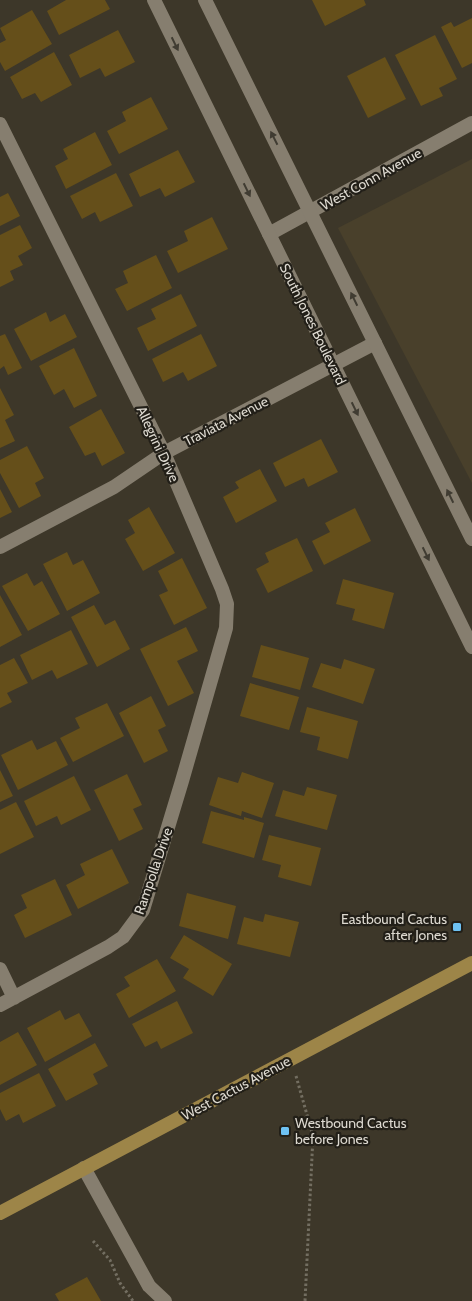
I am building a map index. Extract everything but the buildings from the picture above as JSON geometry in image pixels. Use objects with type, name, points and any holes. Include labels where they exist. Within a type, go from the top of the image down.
[{"type":"main road","name":"West Cactus Avenue","points":[[0,1213],[472,963]]},
{"type":"street","name":"South Jones Boulevard","points":[[154,0],[472,647]]},
{"type":"street","points":[[205,0],[472,539]]},
{"type":"street","name":"West Conn Avenue","points":[[269,234],[472,123]]},
{"type":"street","name":"Allegrini Drive","points":[[0,124],[164,452],[227,604],[226,628],[182,781]]},
{"type":"street","name":"Traviata Avenue","points":[[0,547],[114,487],[164,452],[375,343]]},
{"type":"street","name":"Rampolla Drive","points":[[0,1005],[108,947],[122,937],[134,924],[143,910],[182,781]]},
{"type":"street","points":[[0,969],[14,998]]},
{"type":"street","points":[[84,1168],[149,1286],[165,1301]]},
{"type":"path","points":[[292,1059],[312,1136],[305,1301]]},
{"type":"path","points":[[93,1241],[110,1260],[120,1283],[133,1301]]},
{"type":"shaded area","points":[[472,159],[472,483],[338,228]]},
{"type":"place","name":"Eastbound Cactus after Jones","points":[[457,927]]},
{"type":"place","name":"Westbound Cactus before Jones","points":[[285,1131]]}]
